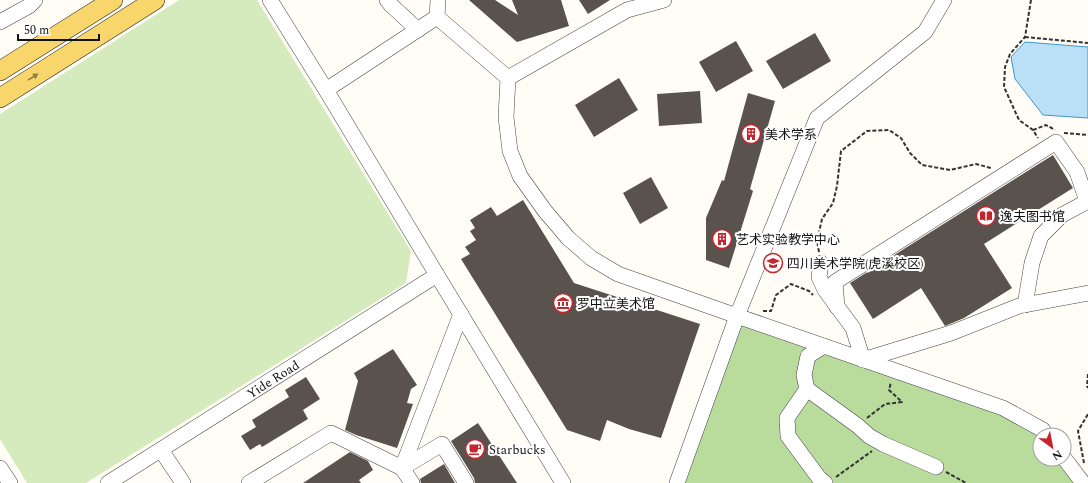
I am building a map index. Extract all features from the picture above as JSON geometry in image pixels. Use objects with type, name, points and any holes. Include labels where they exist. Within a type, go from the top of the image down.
[{"type":"main road","points":[[0,71],[113,0]]},
{"type":"main road","points":[[0,98],[154,0]]},
{"type":"street","points":[[0,22],[29,6],[35,0]]},
{"type":"street","points":[[270,0],[326,90],[562,482]]},
{"type":"street","points":[[387,0],[418,30]]},
{"type":"street","points":[[437,17],[438,0]]},
{"type":"street","points":[[508,78],[627,10],[664,0]]},
{"type":"street","points":[[677,483],[817,118],[925,32],[944,0]]},
{"type":"street","points":[[326,90],[437,17]]},
{"type":"street","points":[[437,17],[508,78]]},
{"type":"street","points":[[508,78],[506,117],[510,151],[520,176],[545,211],[568,238],[591,258],[618,274],[1003,408],[1038,427]]},
{"type":"street","points":[[837,307],[835,282],[1056,142],[1077,172],[1088,201],[1062,215],[1041,236],[1032,263],[1025,305]]},
{"type":"street","points":[[820,263],[819,277],[825,290],[853,328],[863,360]]},
{"type":"street","name":"Yide Road","points":[[108,483],[437,274]]},
{"type":"street","points":[[863,360],[951,333],[1019,306],[1088,293]]},
{"type":"street","points":[[402,468],[461,314]]},
{"type":"street","points":[[824,346],[808,356],[804,375],[807,389],[858,426],[869,436],[883,444],[936,467]]},
{"type":"street","points":[[807,389],[787,418],[788,436],[819,478],[829,481]]},
{"type":"street","points":[[255,481],[331,433],[402,468],[412,483]]},
{"type":"street","points":[[402,468],[442,444],[466,483]]},
{"type":"street","points":[[161,450],[183,483]]},
{"type":"street","points":[[1071,467],[1083,483]]},
{"type":"street","points":[[0,468],[10,483]]},
{"type":"path","points":[[1031,0],[1025,37],[1010,54],[1005,67],[1004,87],[1019,120],[1033,130],[1046,149]]},
{"type":"path","points":[[1025,37],[1088,44]]},
{"type":"path","points":[[820,263],[817,241],[822,219],[833,203],[837,186],[841,151],[867,131],[889,130],[900,138],[910,154],[922,165],[950,170],[976,164],[991,168],[988,185]]},
{"type":"path","points":[[741,318],[754,311],[771,311],[776,295],[791,284],[798,287]]},
{"type":"path","points":[[858,426],[872,413],[885,404],[902,402],[889,390],[893,370]]},
{"type":"path","points":[[1088,374],[1088,388]]},
{"type":"path","points":[[1085,468],[1078,431],[1088,414]]},
{"type":"path","points":[[829,481],[883,444]]},
{"type":"path","points":[[936,467],[966,483]]},
{"type":"green space","points":[[179,0],[257,0],[411,251],[406,283],[86,483],[27,483],[0,439],[0,114]]},
{"type":"green space","points":[[739,324],[996,406],[1032,430],[1032,467],[1065,467],[1075,483],[684,483]]},
{"type":"water","points":[[1025,42],[1088,47],[1088,118],[1043,115],[1015,79],[1011,57]]},
{"type":"building","points":[[469,0],[495,0],[518,15],[512,0],[561,0],[569,26],[517,42]]},
{"type":"building","points":[[579,0],[610,0],[588,14]]},
{"type":"building","points":[[815,33],[831,61],[783,89],[766,61]]},
{"type":"building","points":[[736,41],[753,71],[716,92],[699,62]]},
{"type":"building","points":[[619,78],[638,110],[594,137],[575,105]]},
{"type":"building","points":[[700,91],[702,123],[659,126],[657,94]]},
{"type":"building","points":[[748,93],[775,101],[750,189],[753,191],[729,268],[706,260],[706,218],[722,180],[724,181]]},
{"type":"building","name":"逸夫图书馆","points":[[1053,155],[1073,188],[984,244],[1012,288],[964,318],[945,326],[921,288],[873,319],[850,283]]},
{"type":"building","points":[[651,177],[668,208],[640,224],[623,193]]},
{"type":"building","name":"罗中立美术馆","points":[[523,200],[574,283],[700,324],[661,438],[629,429],[607,420],[600,441],[567,430],[461,259],[470,254],[465,247],[476,240],[470,231],[475,228],[470,220],[491,207],[497,216]]},
{"type":"building","points":[[393,349],[417,385],[411,389],[407,403],[413,404],[397,448],[345,430],[358,381],[354,373]]},
{"type":"building","points":[[306,377],[320,399],[303,410],[308,419],[262,447],[260,444],[250,450],[241,436],[256,427],[252,420],[289,397],[285,390]]},
{"type":"building","points":[[478,423],[517,483],[475,483],[474,478],[451,441]]},
{"type":"building","points":[[350,452],[368,461],[373,470],[359,480],[361,483],[303,483]]},
{"type":"building","points":[[444,464],[455,483],[421,483],[420,479]]},
{"type":"place","name":"美术学系","points":[[751,134]]},
{"type":"place","name":"逸夫图书馆","points":[[986,216]]},
{"type":"place","name":"艺术实验教学中心","points":[[722,239]]},
{"type":"place","name":"四川美术学院(虎溪校区)","points":[[773,263]]},
{"type":"place","name":"罗中立美术馆","points":[[563,303]]},
{"type":"place","name":"Starbucks","points":[[475,449]]}]
